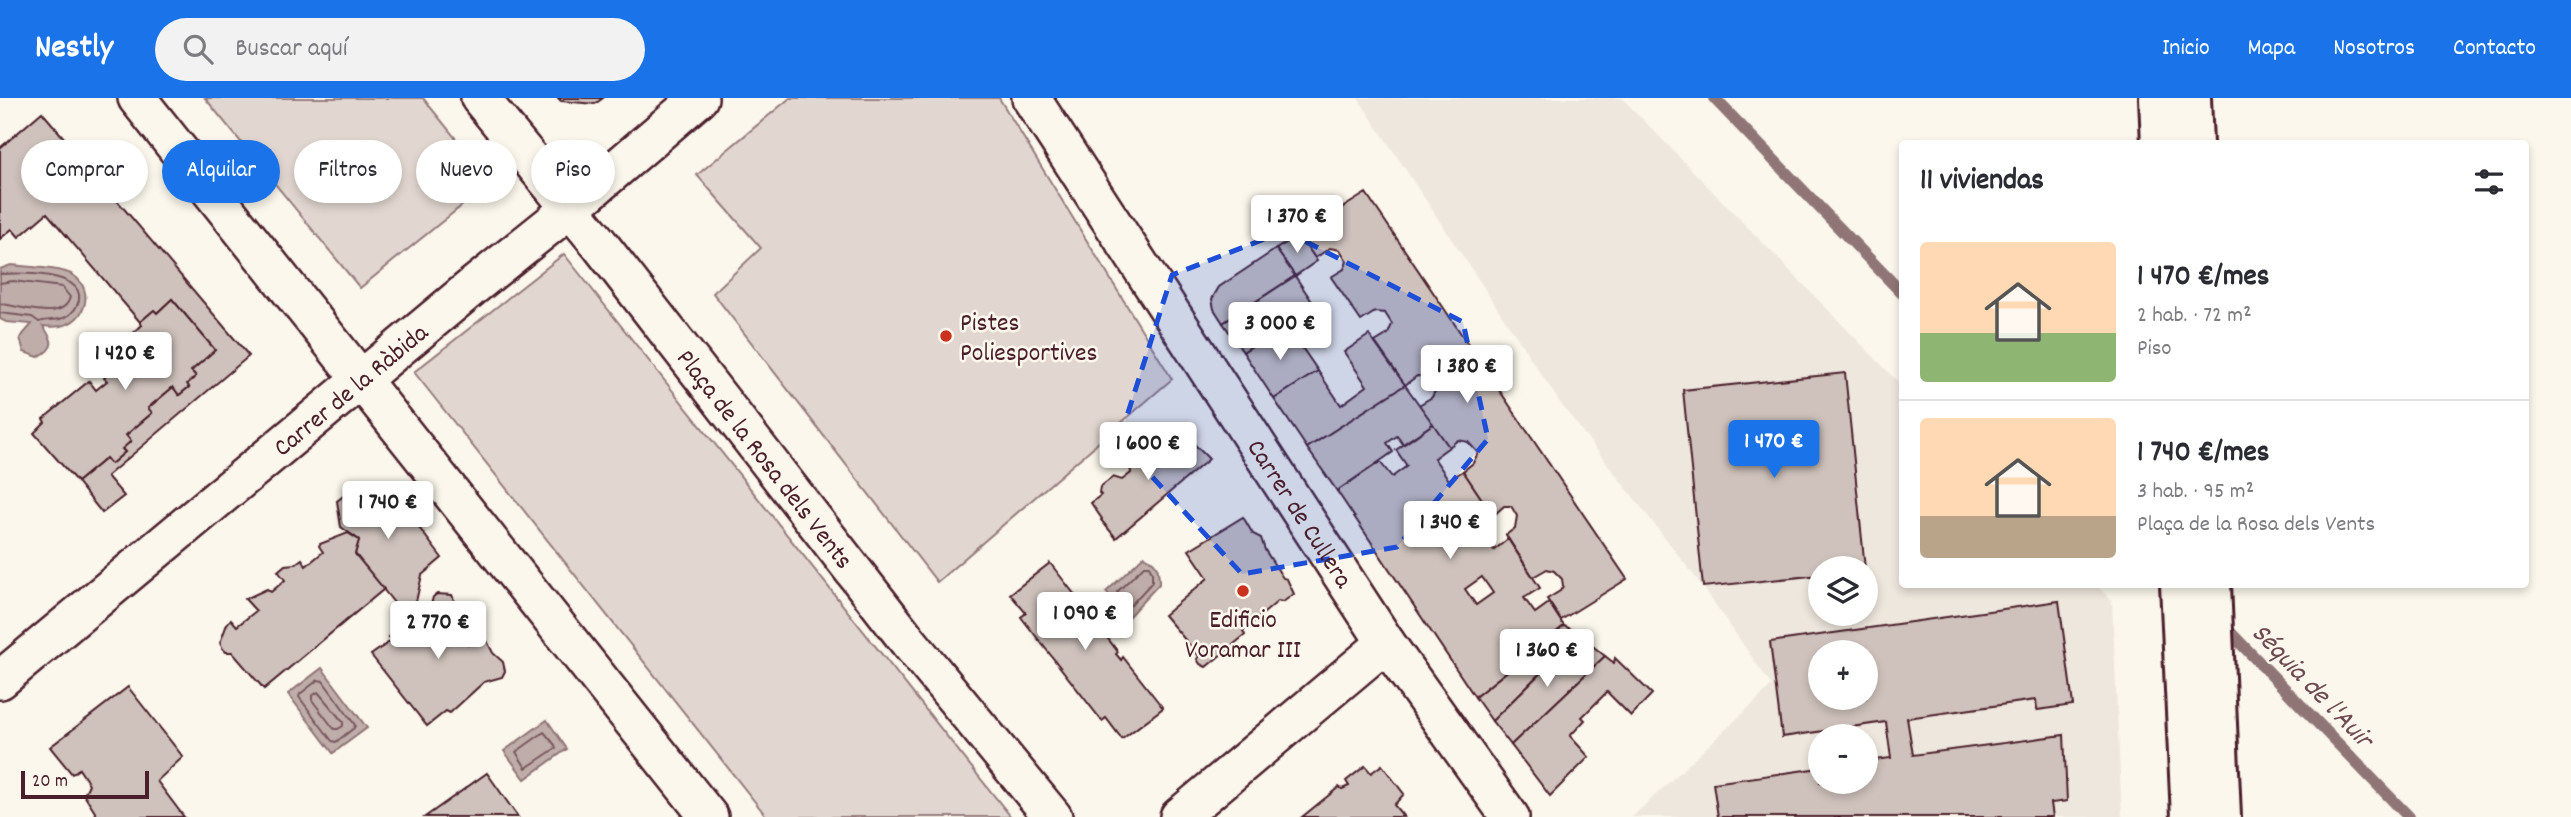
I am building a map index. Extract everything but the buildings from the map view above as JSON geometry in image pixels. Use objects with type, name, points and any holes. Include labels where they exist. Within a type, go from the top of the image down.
[{"type":"main road","points":[[2159,98],[2161,140]]},
{"type":"main road","points":[[2191,98],[2193,140]]},
{"type":"main road","points":[[2180,588],[2191,817]]},
{"type":"main road","points":[[2211,588],[2221,817]]},
{"type":"street","points":[[137,98],[709,817]]},
{"type":"street","name":"Plaça de la Rosa dels Vents","points":[[480,98],[571,208],[908,641],[1053,817]]},
{"type":"street","name":"Carrer de la Ràbida","points":[[0,680],[360,379],[571,208],[699,98]]},
{"type":"street","name":"Carrer de Cullera","points":[[1031,98],[1386,643],[1510,817]]},
{"type":"street","points":[[1180,817],[1386,643]]},
{"type":"highlighted area","points":[[1285,231],[1463,322],[1488,439],[1397,547],[1242,574],[1119,441],[1172,275]]},
{"type":"shaded area","points":[[205,98],[423,98],[457,140],[416,140],[416,203],[465,203],[360,288],[280,190],[280,140],[239,140]]},
{"type":"shaded area","name":"Pistes Poliesportives","points":[[790,98],[999,98],[1172,379],[937,582],[713,293],[761,248],[697,175]]},
{"type":"shaded area","points":[[1358,98],[1622,98],[1899,383],[1899,588],[2099,588],[2112,601],[2122,817],[1632,817],[1772,686],[1703,587],[1561,404]]},
{"type":"shaded area","points":[[564,254],[1011,817],[767,817],[414,372]]},
{"type":"water","points":[[11,265],[65,272],[78,279],[83,286],[83,309],[73,321],[60,326],[43,326],[49,335],[51,346],[38,357],[24,352],[20,338],[32,324],[0,319],[0,269]]},
{"type":"water","points":[[1144,556],[1157,567],[1159,584],[1128,617],[1106,592]]},
{"type":"water","points":[[322,668],[367,728],[333,753],[288,694]]},
{"type":"water","points":[[547,720],[567,749],[525,779],[504,751]]},
{"type":"waterway","name":"Séquia de l'Auir","points":[[1714,98],[1899,290]]},
{"type":"waterway","name":"Séquia de l'Auir","points":[[2222,624],[2409,817]]},
{"type":"place","name":"Pistes Poliesportives","points":[[946,336]]},
{"type":"place","name":"Edificio Voramar III","points":[[1243,591]]}]
